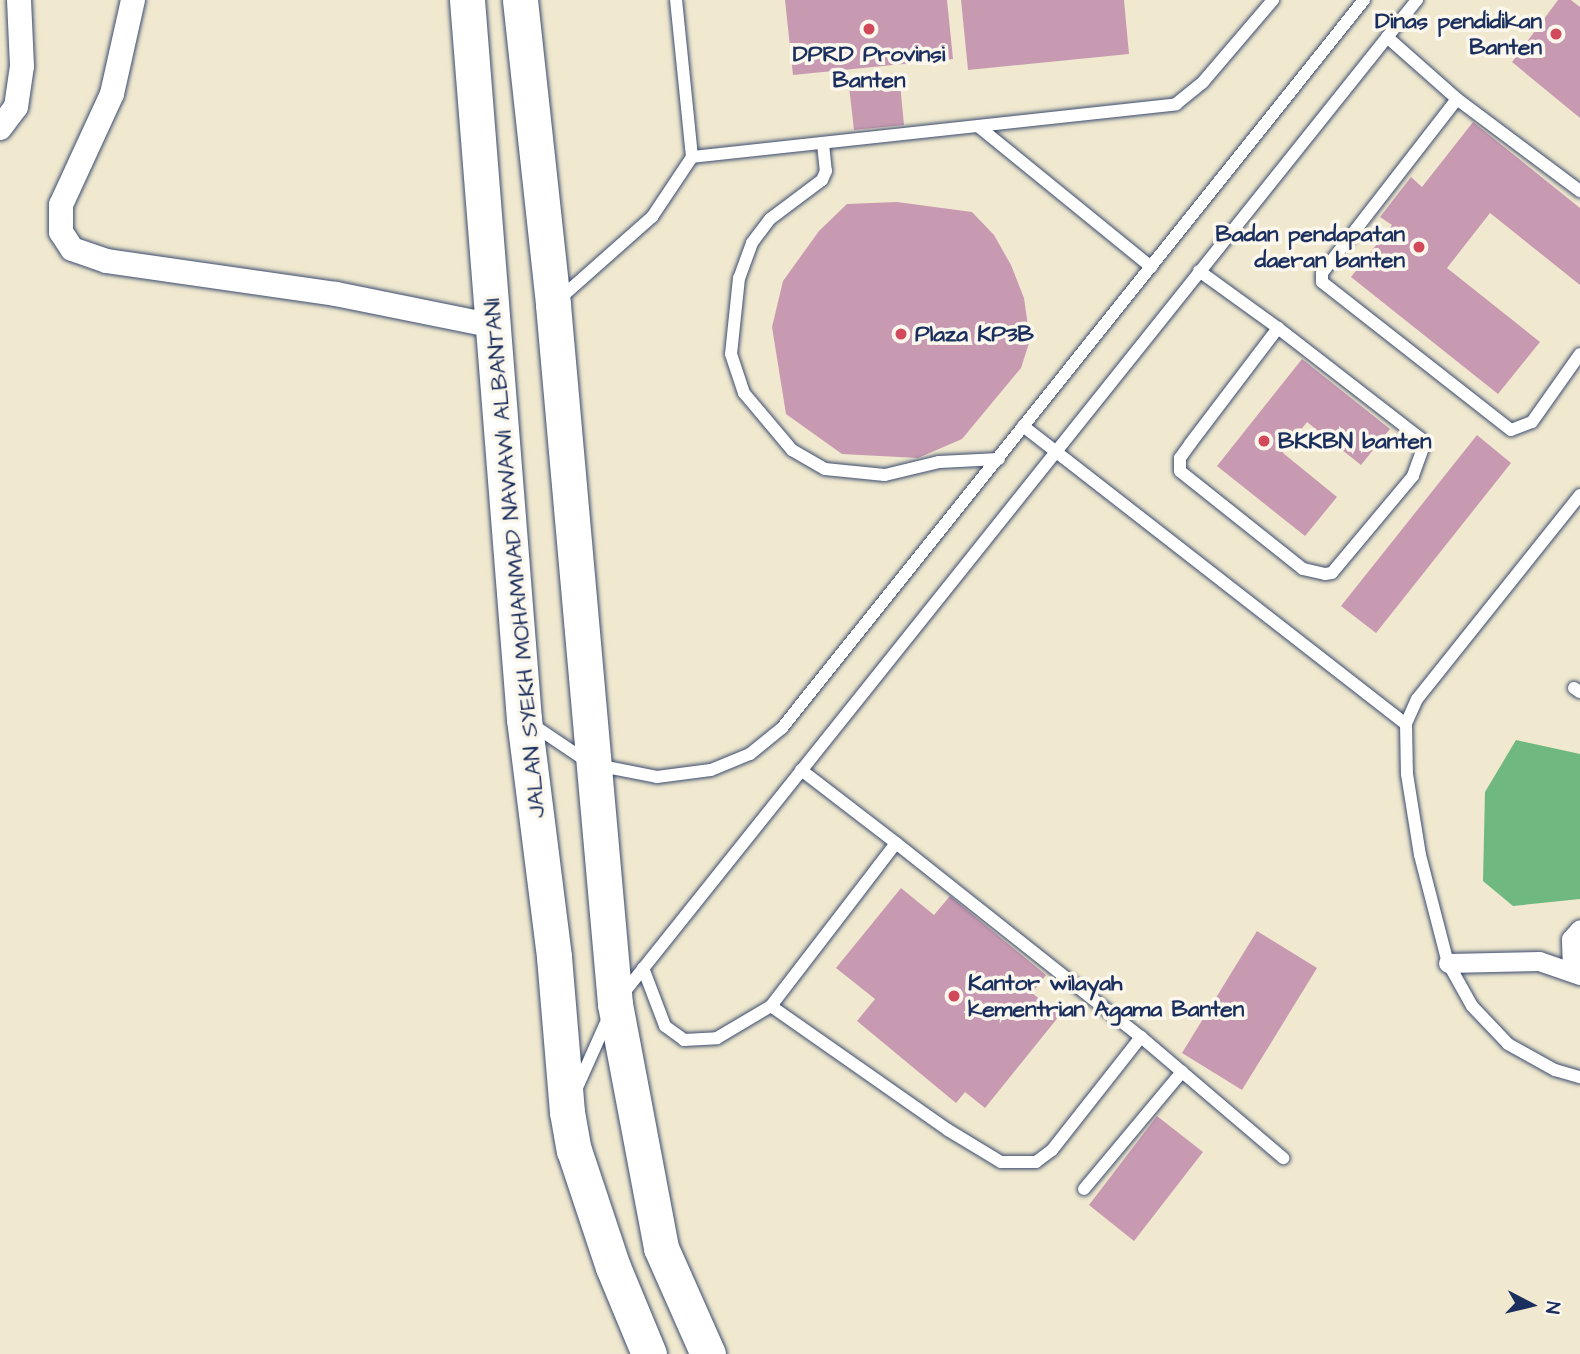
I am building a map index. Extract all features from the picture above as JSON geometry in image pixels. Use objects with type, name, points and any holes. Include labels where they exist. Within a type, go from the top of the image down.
[{"type":"main road","name":"JALAN SYEKH MOHAMMAD NAWAWI ALBANTANI","points":[[467,0],[495,326],[524,719],[554,957],[567,1112],[574,1150],[613,1267],[649,1354]]},
{"type":"main road","points":[[520,0],[553,305],[591,764],[615,1004],[660,1248],[708,1354]]},
{"type":"street","points":[[0,128],[16,107],[22,66],[19,0]]},
{"type":"street","points":[[133,0],[112,94],[61,205],[61,232],[72,249],[107,261],[336,294],[495,326]]},
{"type":"street","points":[[1448,963],[1539,961],[1576,972],[1571,939],[1580,929]]},
{"type":"lane","points":[[553,305],[652,217],[692,157],[676,0]]},
{"type":"lane","points":[[692,157],[1177,104],[1203,82],[1272,0]]},
{"type":"lane","points":[[524,719],[591,764],[657,777],[711,770],[750,754],[782,728],[1364,0]]},
{"type":"lane","points":[[567,1112],[615,1004],[1418,0]]},
{"type":"lane","points":[[1387,37],[1457,99],[1580,191]]},
{"type":"lane","points":[[1457,99],[1322,273],[1322,282],[1511,430],[1532,422],[1580,354]]},
{"type":"lane","points":[[979,127],[1151,267]]},
{"type":"lane","points":[[823,144],[826,171],[822,180],[770,219],[752,243],[739,278],[731,354],[744,393],[792,450],[825,469],[885,475],[939,462],[999,459]]},
{"type":"lane","points":[[1199,271],[1278,328],[1420,438],[1423,448],[1413,476],[1332,573],[1303,569],[1180,471],[1185,451],[1278,328]]},
{"type":"lane","points":[[1023,426],[1406,724]]},
{"type":"lane","points":[[1580,495],[1417,699],[1406,724],[1406,774],[1420,855],[1448,963],[1472,1006],[1508,1044],[1555,1070],[1580,1077]]},
{"type":"lane","points":[[801,770],[1141,1037],[1283,1158]]},
{"type":"lane","points":[[643,968],[665,1026],[684,1040],[717,1038],[771,1006],[896,843]]},
{"type":"lane","points":[[771,1006],[957,1136],[1001,1162],[1016,1164],[1036,1162],[1052,1150],[1141,1037]]},
{"type":"lane","points":[[1084,1189],[1182,1072]]},
{"type":"green space","points":[[1516,740],[1580,754],[1580,899],[1513,906],[1483,881],[1485,792]]},
{"type":"building","name":"DPRD Provinsi Banten","points":[[785,0],[947,0],[953,59],[793,75]]},
{"type":"building","name":"DPRD Provinsi Banten","points":[[961,0],[1124,0],[1129,54],[968,70]]},
{"type":"building","name":"Dinas pendidikan Banten","points":[[1558,0],[1571,0],[1580,7],[1580,118],[1512,62]]},
{"type":"building","name":"DPRD Provinsi Banten","points":[[899,73],[904,125],[854,130],[848,78]]},
{"type":"building","name":"Badan pendapatan daeran banten","points":[[1473,122],[1580,208],[1580,285],[1490,213],[1447,268],[1540,342],[1498,394],[1351,277],[1392,225],[1380,217],[1411,177],[1422,187]]},
{"type":"building","name":"Plaza KP3B","points":[[897,202],[972,212],[994,235],[1011,265],[1024,298],[1030,340],[1021,368],[962,439],[918,458],[842,454],[786,414],[772,327],[783,281],[819,231],[847,204]]},
{"type":"building","name":"BKKBN banten","points":[[1302,359],[1390,429],[1361,465],[1307,422],[1283,453],[1337,497],[1305,536],[1217,466]]},
{"type":"building","points":[[1477,435],[1511,463],[1376,633],[1341,606]]},
{"type":"building","name":"Kantor wilayah kementrian Agama Banten","points":[[901,888],[934,915],[950,896],[1046,975],[1032,993],[1060,1015],[985,1108],[965,1092],[956,1103],[857,1021],[875,999],[836,968]]},
{"type":"building","points":[[1257,931],[1317,968],[1242,1090],[1182,1053]]},
{"type":"building","points":[[1157,1116],[1203,1152],[1134,1241],[1089,1205]]},
{"type":"place","name":"DPRD Provinsi Banten","points":[[869,29]]},
{"type":"place","name":"Dinas pendidikan Banten","points":[[1556,34]]},
{"type":"place","name":"Badan pendapatan daeran banten","points":[[1419,247]]},
{"type":"place","name":"Plaza KP3B","points":[[901,334]]},
{"type":"place","name":"BKKBN banten","points":[[1264,441]]},
{"type":"place","name":"Kantor wilayah kementrian Agama Banten","points":[[954,996]]}]
